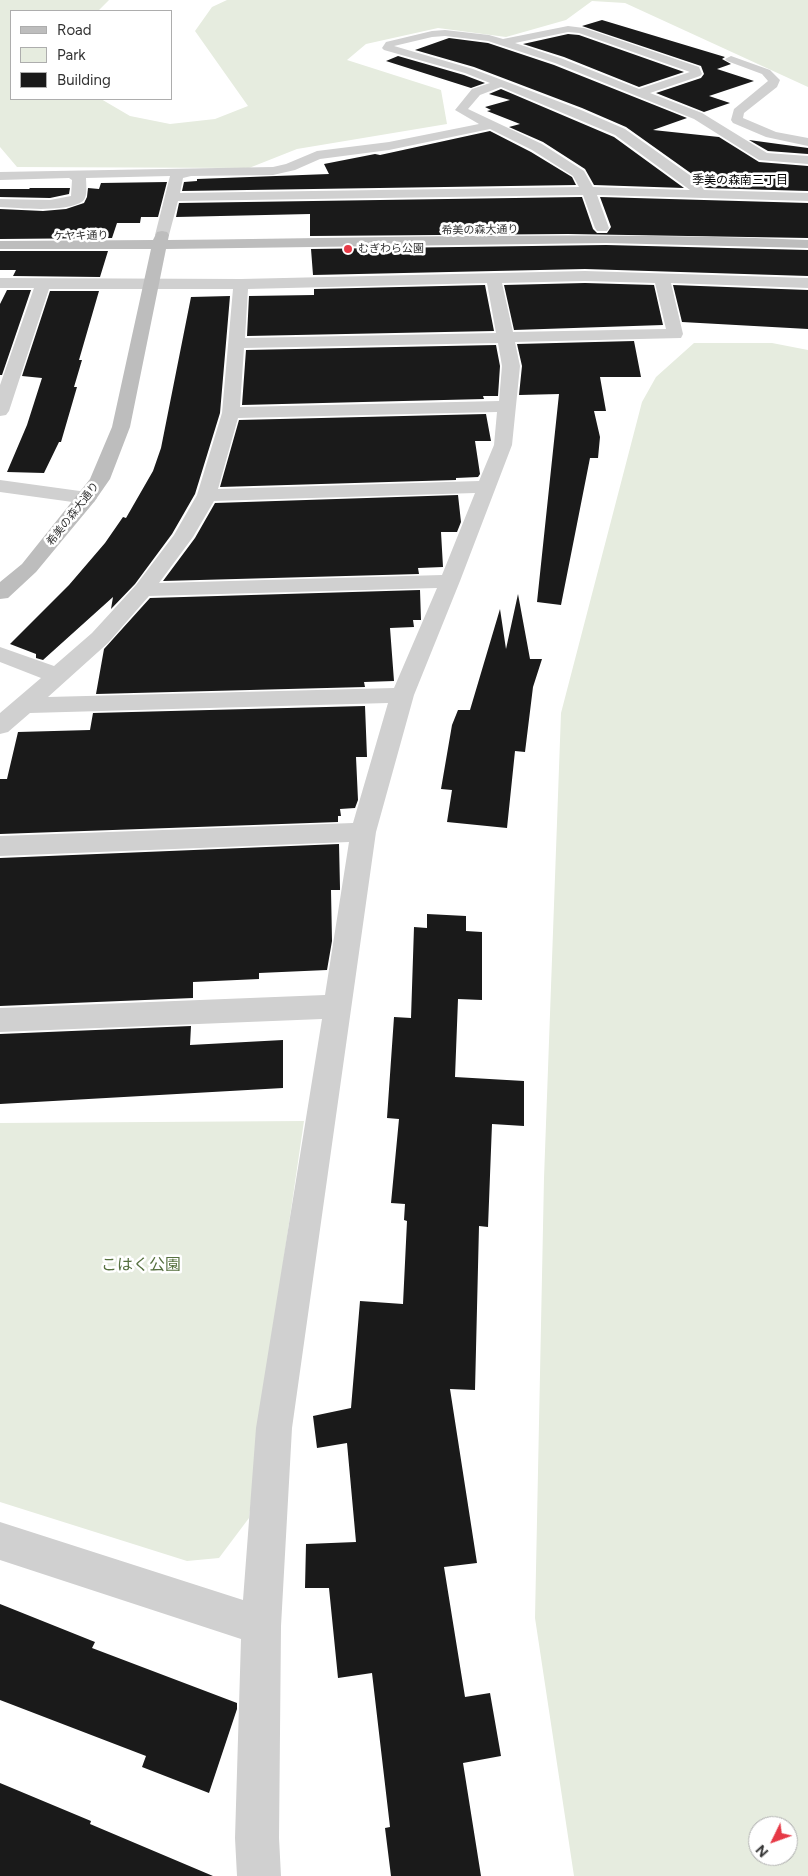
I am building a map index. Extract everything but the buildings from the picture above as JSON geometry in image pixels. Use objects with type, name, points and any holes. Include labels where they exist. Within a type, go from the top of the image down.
[{"type":"street","points":[[504,42],[568,28],[580,30],[696,69],[696,74],[641,92]]},
{"type":"street","points":[[699,193],[693,184],[620,132],[469,71],[388,48],[390,44],[432,34],[445,33],[489,38],[560,60],[698,116],[764,157],[808,160]]},
{"type":"street","points":[[731,59],[766,72],[774,80],[773,84],[738,112],[737,120],[774,136],[808,142]]},
{"type":"street","points":[[502,83],[476,92],[461,110],[537,147],[579,174],[588,191],[602,228]]},
{"type":"street","points":[[0,176],[274,171],[290,168],[317,155],[438,138],[491,125]]},
{"type":"street","points":[[161,240],[177,175],[191,172]]},
{"type":"street","points":[[0,203],[56,205],[70,202],[78,198],[79,178],[72,174]]},
{"type":"street","points":[[172,197],[588,191],[808,197]]},
{"type":"street","name":"希美の森大通り","points":[[161,240],[602,228],[709,229],[808,234]]},
{"type":"street","name":"ケヤキ通り","points":[[0,235],[161,240]]},
{"type":"street","name":"希美の森大通り","points":[[161,240],[618,237],[722,239],[808,244]]},
{"type":"street","name":"希美の森大通り","points":[[0,593],[29,568],[87,498],[100,479],[120,427],[161,240]]},
{"type":"street","name":"ケヤキ通り","points":[[0,245],[161,240]]},
{"type":"street","points":[[0,283],[241,284],[585,276],[808,283]]},
{"type":"street","points":[[237,344],[675,334],[662,278]]},
{"type":"street","points":[[259,1876],[257,1838],[261,1626],[274,1428],[363,832],[402,695],[450,582],[503,445],[511,366],[494,279]]},
{"type":"street","points":[[0,411],[16,343],[43,284]]},
{"type":"street","points":[[0,726],[100,638],[143,590],[183,537],[207,496],[231,413],[241,284]]},
{"type":"street","points":[[231,413],[508,406]]},
{"type":"street","points":[[0,486],[87,498]]},
{"type":"street","points":[[207,496],[487,487]]},
{"type":"street","points":[[143,590],[450,582]]},
{"type":"street","points":[[0,654],[58,676]]},
{"type":"street","points":[[24,705],[402,695]]},
{"type":"street","points":[[0,846],[363,832]]},
{"type":"street","points":[[0,1020],[338,1006]]},
{"type":"street","points":[[0,1541],[261,1626]]},
{"type":"green space","points":[[0,0],[109,0],[99,10],[10,10],[10,100],[103,100],[130,116],[170,124],[215,119],[248,106],[195,31],[212,7],[227,0],[808,0],[808,87],[625,3],[592,1],[566,20],[506,37],[438,28],[366,44],[347,60],[441,90],[447,124],[297,149],[249,168],[17,167],[0,147]]},
{"type":"green space","points":[[694,343],[772,343],[808,350],[808,1876],[574,1876],[535,1618],[544,1178],[561,713],[642,402],[656,377]]},
{"type":"green space","name":"こはく公園","points":[[304,1121],[269,1360],[249,1518],[219,1558],[187,1561],[0,1502],[0,1123]]},
{"type":"place","name":"むぎわら公園","points":[[348,249]]},
{"type":"district","name":"季美の森南三丁目","points":[[740,180]]}]
